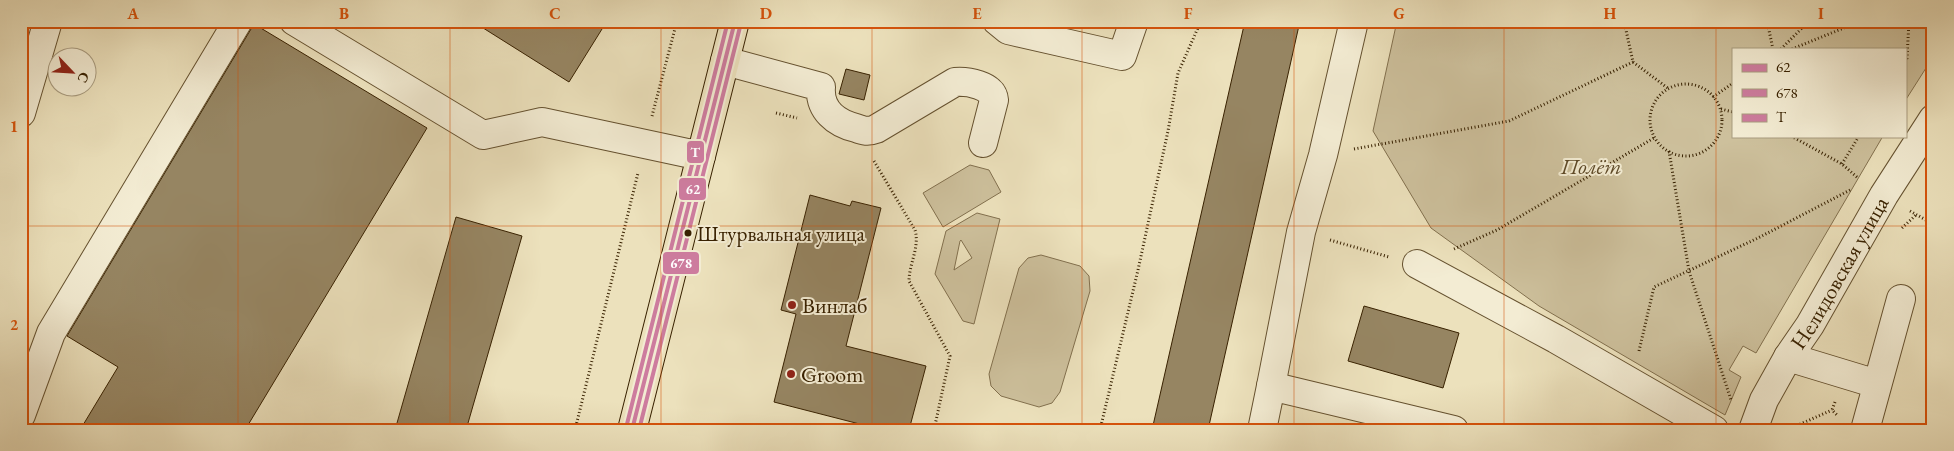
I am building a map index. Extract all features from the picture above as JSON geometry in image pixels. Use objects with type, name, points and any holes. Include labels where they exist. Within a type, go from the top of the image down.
[{"type":"main road","points":[[632,430],[735,21]]},
{"type":"street","points":[[21,113],[48,21]]},
{"type":"street","points":[[21,416],[51,333],[238,21]]},
{"type":"street","points":[[294,21],[482,135],[542,122],[701,156]]},
{"type":"street","points":[[997,21],[1008,30],[1122,56],[1134,21]]},
{"type":"street","points":[[1262,430],[1301,232],[1323,155],[1354,21]]},
{"type":"street","points":[[725,61],[821,87],[822,102],[830,114],[848,126],[866,131],[876,129],[954,82],[964,82],[988,88],[994,95],[994,100],[983,143]]},
{"type":"street","name":"Нелидовская улица","points":[[1753,430],[1764,400],[1788,357],[1810,325],[1884,195],[1933,119]]},
{"type":"street","points":[[1417,264],[1547,334],[1714,430]]},
{"type":"street","points":[[1864,430],[1901,299]]},
{"type":"street","points":[[1788,357],[1877,384]]},
{"type":"street","points":[[1271,386],[1454,430]]},
{"type":"path","points":[[574,430],[677,21]]},
{"type":"path","points":[[1100,430],[1138,270],[1168,131],[1178,73],[1201,21]]},
{"type":"path","points":[[1624,21],[1633,62],[1669,89]]},
{"type":"path","points":[[1767,21],[1773,48]]},
{"type":"path","points":[[1782,48],[1809,21]]},
{"type":"path","points":[[1794,48],[1861,21]]},
{"type":"path","points":[[1906,60],[1909,21]]},
{"type":"path","points":[[1323,155],[1509,121],[1633,62]]},
{"type":"path","points":[[1687,84],[1699,86],[1713,96],[1722,115],[1721,128],[1717,139],[1708,149],[1698,155],[1685,156],[1662,148],[1654,138],[1650,126],[1651,113],[1655,101],[1669,89],[1687,84]]},
{"type":"path","points":[[1713,96],[1732,84]]},
{"type":"path","points":[[1720,109],[1732,112]]},
{"type":"path","points":[[1301,232],[1417,264],[1497,230],[1654,138]]},
{"type":"path","points":[[1795,138],[1842,164],[1864,183]]},
{"type":"path","points":[[1842,164],[1859,138]]},
{"type":"path","points":[[1669,152],[1689,271],[1733,407]]},
{"type":"path","points":[[869,153],[915,230],[917,242],[908,272],[909,281],[950,356],[934,430]]},
{"type":"path","points":[[1632,383],[1654,288],[1758,238],[1855,187]]},
{"type":"path","points":[[1904,208],[1933,224]]},
{"type":"path","points":[[1787,430],[1832,410]]},
{"type":"green space","name":"Полёт","points":[[1397,21],[1933,21],[1933,57],[1906,99],[1906,48],[1732,48],[1732,138],[1882,138],[1756,353],[1743,346],[1729,370],[1741,377],[1725,415],[1539,306],[1431,228],[1373,131]]},
{"type":"green space","points":[[970,165],[989,170],[1001,192],[943,227],[923,193]]},
{"type":"green space","points":[[977,213],[1000,219],[974,324],[963,321],[935,274],[946,231]],"holes":[[[961,240],[972,258],[954,270]]]},
{"type":"green space","points":[[1041,255],[1080,266],[1089,276],[1090,291],[1060,392],[1052,403],[1039,407],[1001,396],[991,386],[989,374],[1019,268],[1028,258]]},
{"type":"building","points":[[472,21],[607,21],[569,82]]},
{"type":"building","points":[[1245,21],[1300,21],[1208,430],[1152,430]]},
{"type":"building","points":[[254,24],[427,128],[245,430],[80,430],[118,367],[67,336]]},
{"type":"building","points":[[846,69],[870,75],[864,100],[839,94]]},
{"type":"building","points":[[810,195],[850,206],[852,201],[881,208],[846,346],[926,366],[909,430],[883,430],[774,402],[796,314],[781,310]]},
{"type":"building","points":[[456,217],[522,236],[466,430],[395,430]]},
{"type":"building","points":[[1364,306],[1459,333],[1443,388],[1348,361]]},
{"type":"transit line","name":"Т","points":[[626,428],[728,21]]},
{"type":"transit line","name":"62","points":[[632,430],[735,21]]},
{"type":"transit line","name":"678","points":[[639,430],[741,23]]},
{"type":"place","name":"Штурвальная улица","points":[[688,233]]},
{"type":"place","name":"Винлаб","points":[[792,305]]},
{"type":"place","name":"Groom","points":[[791,374]]}]
